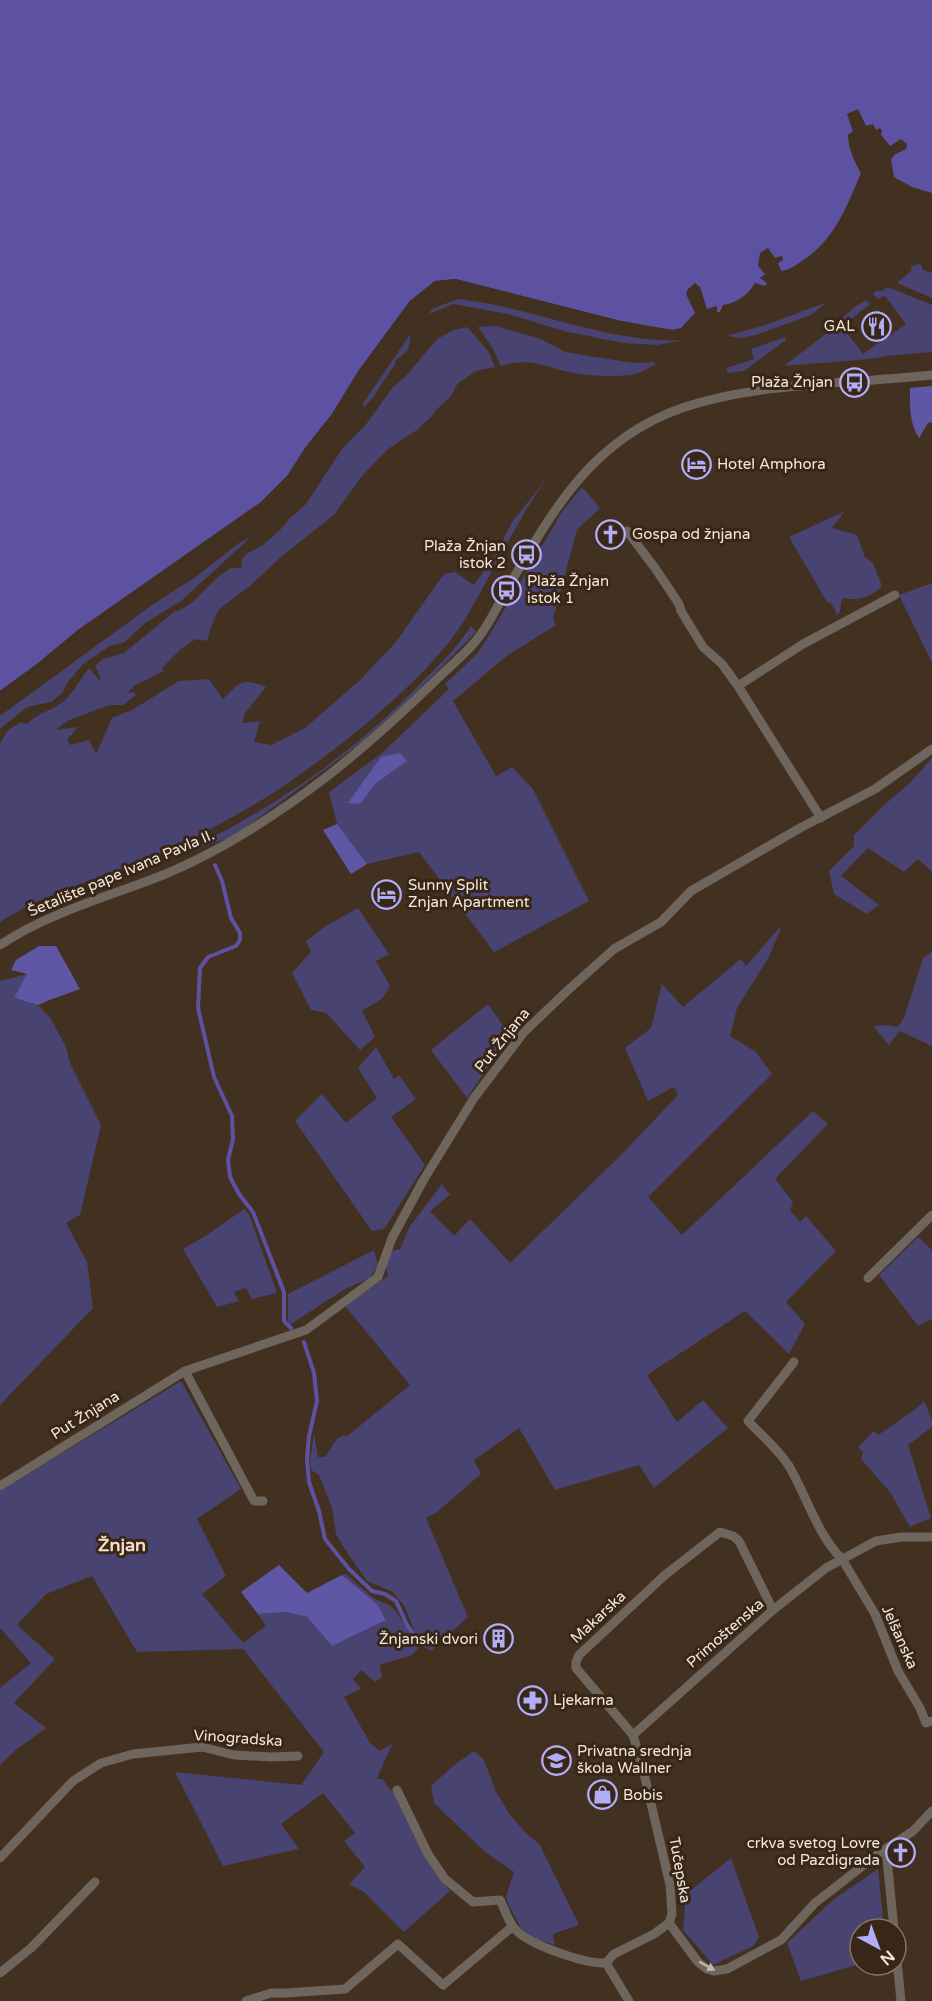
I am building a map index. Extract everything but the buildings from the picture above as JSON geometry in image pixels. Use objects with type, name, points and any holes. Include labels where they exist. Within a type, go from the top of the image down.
[{"type":"street","name":"Šetalište pape Ivana Pavla II.","points":[[0,945],[63,912],[164,874],[241,837],[321,781],[359,751],[411,705],[476,641],[538,534],[563,496],[588,469],[616,444],[638,429],[680,409],[722,397],[789,388],[932,375]]},
{"type":"street","points":[[627,531],[679,604],[703,647],[722,664],[738,686],[821,818]]},
{"type":"street","points":[[738,686],[803,644],[895,595]]},
{"type":"street","name":"Put Žnjana","points":[[0,1486],[185,1371],[306,1330],[378,1277],[392,1238],[424,1179],[474,1098],[524,1032],[614,949],[661,922],[692,891],[875,789],[932,749]]},
{"type":"street","points":[[868,1278],[932,1215]]},
{"type":"street","points":[[794,1362],[748,1421],[788,1464],[814,1517],[842,1559]]},
{"type":"street","points":[[185,1371],[254,1501],[263,1501]]},
{"type":"street","name":"Makarska","points":[[633,1735],[576,1668],[579,1654],[665,1575],[714,1534],[726,1533],[739,1541],[773,1610]]},
{"type":"street","name":"Primoštenska","points":[[633,1735],[773,1610],[826,1568],[876,1541],[902,1537],[932,1537]]},
{"type":"street","name":"Jelšanska","points":[[842,1559],[874,1614],[898,1671],[920,1708],[926,1723],[932,1721]]},
{"type":"street","name":"Tučepska","points":[[633,1735],[643,1768],[670,1885],[672,1914],[669,1923],[698,1962],[714,1971],[727,1969],[781,1940],[815,1904],[848,1876],[913,1831],[932,1811]]},
{"type":"street","name":"Vinogradska","points":[[0,1858],[73,1781],[101,1763],[133,1754],[202,1747],[234,1755],[298,1756]]},
{"type":"street","points":[[397,1790],[429,1854],[445,1879],[473,1902],[500,1900],[512,1927],[532,1942],[588,1962],[606,1963]]},
{"type":"street","points":[[886,1849],[893,1917]]},
{"type":"street","points":[[0,1973],[31,1948],[95,1882]]},
{"type":"street","points":[[606,1963],[614,1954],[654,1934],[669,1923]]},
{"type":"street","points":[[246,2001],[271,1993],[286,1994],[345,1989],[398,1944],[443,1985],[512,1927]]},
{"type":"street","points":[[606,1963],[629,2001]]},
{"type":"street","points":[[899,1977],[901,2001]]},
{"type":"shaded area","points":[[0,0],[932,0],[932,193],[912,187],[894,177],[891,160],[894,155],[906,149],[907,144],[901,139],[890,146],[881,135],[880,128],[876,130],[873,124],[866,126],[858,109],[847,114],[853,131],[848,135],[849,145],[861,173],[838,222],[823,243],[797,265],[781,271],[778,263],[783,260],[782,256],[775,258],[768,248],[760,253],[758,266],[765,274],[760,278],[767,283],[765,286],[755,283],[742,298],[723,305],[720,312],[717,312],[717,306],[707,309],[700,287],[695,283],[686,294],[695,313],[681,328],[672,330],[621,321],[456,279],[435,281],[410,301],[359,370],[332,414],[305,448],[288,475],[261,502],[78,630],[0,691]]},
{"type":"shaded area","points":[[920,263],[923,270],[932,273],[932,298],[897,283],[912,270],[910,267]]},
{"type":"shaded area","points":[[888,287],[932,305],[932,352],[784,366],[866,300],[870,304],[842,326],[863,354],[906,324],[885,296],[877,299],[873,294],[875,291],[882,291]]},
{"type":"shaded area","points":[[458,299],[515,309],[629,337],[686,340],[657,345],[624,343],[567,332],[508,314],[453,304],[429,314],[432,309]]},
{"type":"shaded area","points":[[827,302],[811,315],[756,335],[741,338],[727,336],[768,324]]},
{"type":"shaded area","points":[[496,326],[541,339],[565,352],[633,363],[654,362],[656,364],[633,374],[615,376],[576,373],[528,362],[501,366],[492,347],[478,327]]},
{"type":"shaded area","points":[[467,327],[489,352],[495,367],[476,371],[458,383],[451,396],[433,415],[417,430],[388,449],[362,476],[334,515],[282,556],[250,586],[219,609],[207,641],[196,639],[182,648],[162,668],[164,671],[134,686],[128,693],[134,692],[136,695],[123,705],[109,705],[67,721],[56,730],[78,727],[68,739],[69,745],[89,740],[96,754],[112,718],[132,710],[179,681],[209,679],[223,699],[242,683],[247,682],[266,687],[245,713],[242,723],[260,721],[254,742],[271,745],[305,728],[360,680],[395,643],[444,574],[455,572],[474,585],[497,552],[512,522],[547,478],[515,529],[467,616],[447,645],[372,719],[320,760],[266,798],[187,842],[59,892],[0,922],[0,743],[8,730],[21,722],[27,724],[35,717],[63,702],[89,668],[99,680],[101,678],[95,666],[103,659],[124,653],[174,612],[190,604],[221,575],[231,568],[241,568],[242,559],[246,554],[263,545],[306,504],[342,449],[367,423],[392,388],[406,376],[437,339],[454,330]]},
{"type":"shaded area","points":[[411,333],[408,350],[395,361],[395,365],[364,407],[362,405]]},
{"type":"shaded area","points":[[785,337],[786,340],[744,371],[728,373],[726,368],[754,359],[751,349]]},
{"type":"shaded area","points":[[932,386],[932,422],[928,423],[919,438],[912,420],[910,388]]},
{"type":"shaded area","points":[[582,487],[600,508],[577,530],[553,619],[556,625],[508,655],[453,701],[496,776],[512,767],[533,789],[589,901],[494,952],[419,852],[367,864],[337,824],[329,792],[381,754],[449,689],[445,684],[476,655],[562,512]]},
{"type":"shaded area","points":[[845,511],[832,528],[857,535],[865,557],[873,563],[882,586],[864,598],[842,598],[840,611],[835,619],[837,614],[832,604],[827,602],[789,537]]},
{"type":"shaded area","points":[[251,537],[181,601],[145,623],[125,642],[110,646],[83,664],[62,693],[51,702],[27,707],[0,729],[0,716],[152,605],[197,576],[239,543]]},
{"type":"shaded area","points":[[932,583],[932,663],[899,595]]},
{"type":"shaded area","points":[[471,626],[476,632],[413,696],[363,741],[242,830],[226,839],[192,850],[191,848],[283,796],[341,755],[395,709],[460,642]]},
{"type":"shaded area","points":[[400,753],[407,761],[375,784],[360,804],[348,803],[381,757]]},
{"type":"shaded area","points":[[932,758],[932,872],[918,859],[904,872],[868,848],[841,876],[879,905],[867,914],[834,894],[829,871],[854,846],[854,835],[910,783]]},
{"type":"shaded area","points":[[337,824],[367,864],[351,874],[323,830]]},
{"type":"shaded area","points":[[358,908],[389,954],[376,961],[390,986],[383,998],[362,1011],[375,1037],[360,1050],[326,1013],[311,1010],[292,973],[311,952],[306,941],[326,926]]},
{"type":"shaded area","points":[[782,925],[769,957],[737,1008],[730,1036],[756,1052],[772,1074],[648,1197],[682,1235],[813,1111],[828,1124],[775,1179],[793,1202],[790,1210],[800,1222],[806,1216],[836,1251],[786,1302],[805,1324],[789,1354],[745,1311],[647,1375],[677,1422],[703,1400],[728,1428],[654,1488],[639,1465],[555,1490],[519,1428],[474,1460],[481,1474],[437,1512],[426,1518],[468,1617],[431,1651],[420,1645],[405,1607],[393,1592],[367,1581],[344,1548],[336,1534],[332,1508],[319,1475],[311,1470],[310,1459],[314,1434],[318,1457],[325,1457],[337,1439],[344,1435],[346,1437],[410,1385],[345,1306],[388,1276],[386,1267],[391,1251],[400,1249],[410,1226],[442,1184],[450,1195],[430,1211],[454,1236],[470,1219],[510,1263],[620,1156],[678,1095],[674,1087],[648,1101],[625,1048],[651,1028],[662,984],[683,1007],[741,959],[746,966]]},
{"type":"shaded area","points":[[39,946],[56,946],[80,989],[38,1005],[14,998],[27,974],[11,970],[16,960]]},
{"type":"shaded area","points":[[932,952],[932,1046],[900,1031],[889,1045],[873,1026],[898,1027],[904,1018],[923,958]]},
{"type":"shaded area","points":[[28,974],[14,998],[38,1005],[51,1019],[101,1125],[80,1215],[66,1223],[87,1262],[93,1308],[0,1405],[0,981]]},
{"type":"shaded area","points":[[488,1004],[510,1035],[467,1098],[431,1050]]},
{"type":"shaded area","points":[[376,1047],[394,1079],[399,1075],[416,1099],[391,1117],[425,1165],[384,1229],[372,1231],[295,1121],[322,1094],[346,1123],[377,1098],[358,1068]]},
{"type":"shaded area","points":[[244,1209],[249,1214],[277,1293],[252,1299],[246,1288],[234,1292],[239,1301],[217,1307],[183,1249]]},
{"type":"shaded area","points":[[918,1237],[932,1250],[932,1319],[918,1326],[879,1275]]},
{"type":"shaded area","points":[[374,1250],[378,1265],[369,1279],[345,1289],[291,1324],[288,1321],[288,1294]]},
{"type":"shaded area","points":[[181,1381],[241,1489],[197,1519],[226,1576],[202,1594],[243,1643],[266,1626],[258,1614],[286,1612],[307,1617],[332,1646],[386,1620],[377,1604],[342,1575],[346,1574],[373,1598],[395,1610],[419,1647],[412,1655],[380,1665],[382,1677],[375,1682],[361,1670],[353,1679],[361,1689],[344,1697],[370,1743],[380,1751],[393,1743],[377,1778],[384,1780],[398,1799],[428,1857],[450,1891],[404,1932],[364,1892],[349,1884],[365,1867],[344,1841],[355,1833],[323,1793],[281,1824],[299,1849],[223,1866],[175,1772],[301,1785],[324,1752],[243,1649],[137,1652],[92,1576],[46,1594],[17,1625],[55,1659],[14,1703],[46,1728],[17,1749],[0,1765],[0,1688],[31,1663],[0,1628],[0,1491]]},
{"type":"shaded area","points":[[924,1401],[932,1420],[932,1427],[908,1445],[931,1518],[910,1527],[890,1492],[861,1459],[863,1452],[858,1447],[874,1431],[878,1435]]},
{"type":"shaded area","points":[[279,1565],[307,1593],[342,1575],[377,1604],[386,1620],[332,1646],[307,1617],[286,1612],[258,1614],[241,1592]]},
{"type":"shaded area","points":[[474,1751],[484,1760],[496,1792],[511,1816],[540,1845],[579,1925],[553,1934],[555,1945],[535,1939],[521,1928],[506,1896],[514,1872],[485,1852],[434,1803],[431,1786]]},
{"type":"shaded area","points":[[731,1858],[759,1937],[753,1946],[713,1965],[683,1930],[686,1894]]},
{"type":"shaded area","points":[[878,1869],[883,1917],[848,1917],[848,1967],[801,1981],[787,1943],[834,1899]]},
{"type":"pier","points":[[455,279],[621,321],[672,330],[685,328],[672,333],[621,324],[475,285],[455,282],[437,284],[412,303],[361,372],[334,416],[290,477],[263,504],[80,632],[38,667],[0,694],[0,691],[78,630],[261,502],[288,475],[305,448],[332,414],[359,370],[410,301],[435,281]]},
{"type":"waterway","points":[[215,865],[222,881],[231,918],[240,933],[240,940],[236,946],[208,957],[200,968],[198,1008],[214,1077],[232,1116],[233,1139],[228,1160],[230,1177],[239,1194],[253,1212],[284,1292],[284,1321],[291,1328]]},
{"type":"waterway","points":[[304,1342],[314,1373],[317,1401],[309,1436],[307,1459],[309,1482],[325,1539],[349,1569],[372,1591],[385,1594],[396,1601],[414,1635]]},
{"type":"place","name":"GAL","points":[[876,326]]},
{"type":"place","name":"Plaža Žnjan","points":[[854,382]]},
{"type":"place","name":"Hotel Amphora","points":[[696,464]]},
{"type":"place","name":"Gospa od žnjana","points":[[611,534]]},
{"type":"place","name":"Plaža Žnjan istok 2","points":[[527,555]]},
{"type":"place","name":"Plaža Žnjan istok 1","points":[[506,590]]},
{"type":"place","name":"Sunny Split Znjan Apartment","points":[[387,894]]},
{"type":"place","name":"Žnjanski dvori","points":[[499,1639]]},
{"type":"place","name":"Ljekarna","points":[[532,1700]]},
{"type":"place","name":"Privatna srednja škola Wallner","points":[[556,1760]]},
{"type":"place","name":"Bobis","points":[[602,1795]]},
{"type":"place","name":"crkva svetog Lovre od Pazdigrada","points":[[901,1852]]},
{"type":"district","name":"Žnjan","points":[[122,1545]]}]
